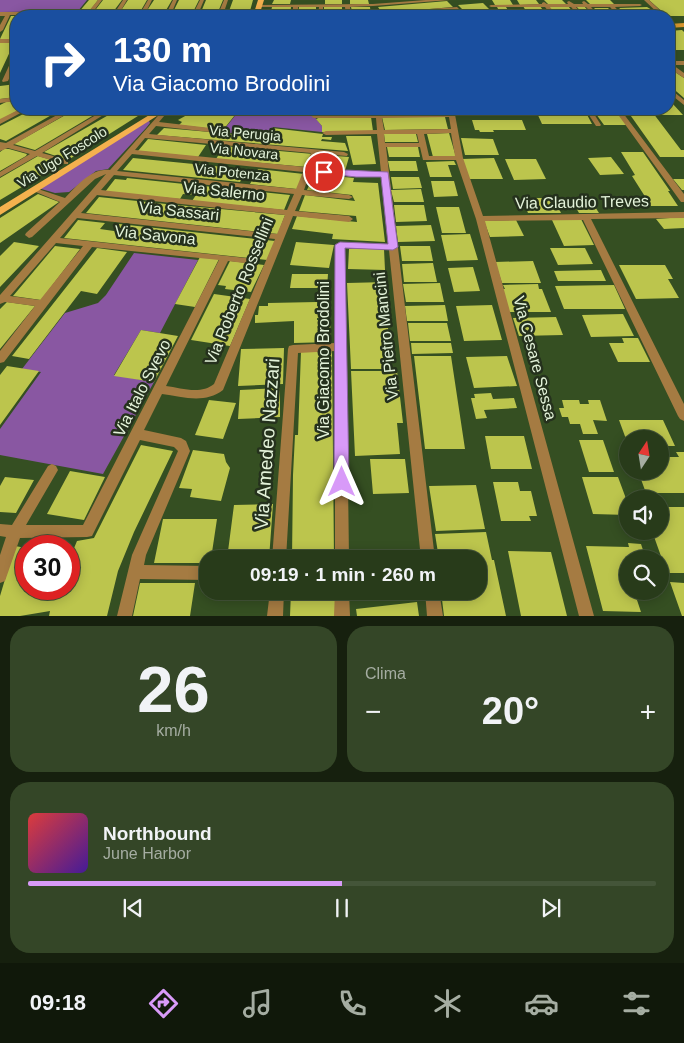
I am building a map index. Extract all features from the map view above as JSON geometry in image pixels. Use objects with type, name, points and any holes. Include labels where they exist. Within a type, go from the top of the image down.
[{"type":"main road","name":"Via Ugo Foscolo","points":[[0,203],[141,115]]},
{"type":"main road","name":"Via Ugo Foscolo","points":[[0,212],[155,115]]},
{"type":"street","points":[[92,10],[100,0]]},
{"type":"street","points":[[260,3],[321,6],[449,0],[459,10]]},
{"type":"street","points":[[475,0],[488,0],[493,8],[640,5]]},
{"type":"street","points":[[515,0],[521,10]]},
{"type":"street","points":[[542,0],[549,10]]},
{"type":"street","points":[[567,0],[577,10]]},
{"type":"street","points":[[582,0],[592,10]]},
{"type":"street","points":[[615,0],[620,5]]},
{"type":"street","points":[[646,0],[657,10]]},
{"type":"street","points":[[347,5],[347,10]]},
{"type":"street","points":[[373,5],[374,10]]},
{"type":"street","points":[[611,5],[616,10]]},
{"type":"street","points":[[296,6],[296,10]]},
{"type":"street","points":[[0,14],[8,14],[0,30]]},
{"type":"street","points":[[2,81],[10,67]]},
{"type":"street","points":[[0,122],[13,115]]},
{"type":"street","points":[[2,146],[61,115]]},
{"type":"street","points":[[0,175],[100,115]]},
{"type":"street","points":[[1,299],[76,215],[161,115]]},
{"type":"street","points":[[314,116],[330,115]]},
{"type":"street","name":"Via Pietro Mancini","points":[[378,115],[427,550]]},
{"type":"street","name":"Via Cesare Sessa","points":[[451,115],[459,158],[480,219],[587,616]]},
{"type":"street","points":[[592,115],[598,125]]},
{"type":"street","points":[[621,115],[684,200]]},
{"type":"street","points":[[154,124],[219,131]]},
{"type":"street","points":[[326,133],[454,131]]},
{"type":"street","points":[[420,132],[427,159],[459,158]]},
{"type":"street","name":"Via Perugia","points":[[144,136],[344,154]]},
{"type":"street","points":[[382,145],[423,144]]},
{"type":"street","points":[[2,146],[65,162]]},
{"type":"street","name":"Via Novara","points":[[130,152],[356,175],[385,174]]},
{"type":"street","name":"Via Roberto Rossellini","points":[[160,389],[206,395],[217,390],[315,152]]},
{"type":"street","points":[[29,235],[97,174],[113,172]]},
{"type":"street","name":"Via Potenza","points":[[113,172],[349,197]]},
{"type":"street","points":[[35,190],[66,201]]},
{"type":"street","name":"Via Salerno","points":[[95,192],[349,219]]},
{"type":"street","name":"Via Sassari","points":[[76,215],[280,237]]},
{"type":"street","name":"Via Claudio Treves","points":[[480,219],[684,215]]},
{"type":"street","points":[[586,216],[684,416]]},
{"type":"street","name":"Via Savona","points":[[54,240],[252,261]]},
{"type":"street","points":[[0,358],[89,244]]},
{"type":"street","name":"Via Giacomo Brodolini","points":[[342,550],[340,245],[393,247]]},
{"type":"street","name":"Via Italo Svevo","points":[[15,532],[87,531],[225,258]]},
{"type":"street","points":[[1,299],[42,304]]},
{"type":"street","name":"Via Amedeo Nazzari","points":[[280,550],[293,349],[341,347]]},
{"type":"street","points":[[124,616],[139,555],[184,451],[182,445],[177,442],[137,434]]},
{"type":"street","points":[[0,576],[15,532],[52,470]]},
{"type":"street","points":[[0,530],[15,532]]},
{"type":"street","points":[[135,572],[199,574]]},
{"type":"street","points":[[275,616],[276,600]]},
{"type":"street","points":[[342,600],[342,616]]},
{"type":"street","points":[[433,600],[435,616]]},
{"type":"shaded area","points":[[0,0],[87,0],[79,10],[10,10],[10,12],[0,12]]},
{"type":"shaded area","points":[[236,115],[313,115],[322,126],[322,132],[273,127],[267,137],[222,132]]},
{"type":"shaded area","points":[[148,119],[150,123],[146,128],[108,169],[96,171],[69,192],[55,193],[38,188]]},
{"type":"shaded area","points":[[134,253],[198,260],[160,333],[141,330],[114,375],[154,382],[103,474],[0,455],[0,429],[41,372],[22,369],[65,313],[98,303],[106,295]]},
{"type":"building","points":[[89,0],[98,0],[90,10],[81,10]]},
{"type":"building","points":[[103,0],[122,0],[114,10],[95,10]]},
{"type":"building","points":[[128,0],[147,0],[141,10],[121,10]]},
{"type":"building","points":[[154,0],[172,0],[166,10],[147,10]]},
{"type":"building","points":[[179,0],[199,0],[194,10],[174,10]]},
{"type":"building","points":[[206,0],[223,0],[219,10],[202,10]]},
{"type":"building","points":[[233,0],[253,0],[250,10],[229,10]]},
{"type":"building","points":[[274,0],[291,0],[290,4],[272,4]]},
{"type":"building","points":[[325,0],[342,0],[342,4],[325,4]]},
{"type":"building","points":[[350,0],[368,0],[369,4],[350,4]]},
{"type":"building","points":[[492,0],[510,0],[513,5],[495,5]]},
{"type":"building","points":[[517,0],[536,0],[539,4],[520,5]]},
{"type":"building","points":[[544,0],[562,0],[566,4],[548,4]]},
{"type":"building","points":[[586,0],[610,0],[614,4],[590,4]]},
{"type":"building","points":[[649,0],[684,0],[684,16],[675,16],[675,10],[660,10]]},
{"type":"building","points":[[447,1],[453,7],[418,10],[380,10],[378,7]]},
{"type":"building","points":[[483,3],[490,10],[463,10],[458,5]]},
{"type":"building","points":[[523,6],[540,6],[543,10],[525,10]]},
{"type":"building","points":[[568,6],[571,10],[552,10],[549,7]]},
{"type":"building","points":[[576,6],[584,6],[588,10],[580,10]]},
{"type":"building","points":[[272,7],[291,7],[291,10],[271,10]]},
{"type":"building","points":[[299,7],[316,7],[316,10],[299,10]]},
{"type":"building","points":[[324,7],[342,7],[342,10],[324,10]]},
{"type":"building","points":[[351,7],[370,7],[370,10],[352,10]]},
{"type":"building","points":[[497,7],[506,7],[508,10],[499,10]]},
{"type":"building","points":[[647,7],[652,10],[621,10],[619,8]]},
{"type":"building","points":[[594,8],[608,8],[610,10],[596,10]]},
{"type":"building","points":[[10,18],[10,39],[0,39]]},
{"type":"building","points":[[682,30],[684,32],[684,50],[675,50],[675,31]]},
{"type":"building","points":[[0,42],[10,43],[10,52],[0,73]]},
{"type":"building","points":[[675,72],[684,78],[684,98],[675,90]]},
{"type":"building","points":[[10,85],[10,98],[0,99],[0,86]]},
{"type":"building","points":[[10,102],[10,115],[0,120],[0,105]]},
{"type":"building","points":[[675,106],[683,115],[675,115]]},
{"type":"building","points":[[21,115],[52,115],[6,141],[0,139],[0,126]]},
{"type":"building","points":[[65,115],[94,115],[35,150],[14,144]]},
{"type":"building","points":[[109,115],[139,115],[68,160],[44,152]]},
{"type":"building","points":[[187,115],[235,115],[223,130],[179,125],[182,122],[178,120]]},
{"type":"building","points":[[538,115],[587,115],[592,124],[542,124]]},
{"type":"building","points":[[597,115],[620,115],[628,125],[604,125]]},
{"type":"building","points":[[630,115],[655,115],[681,150],[684,150],[684,157],[660,157]]},
{"type":"building","points":[[321,117],[371,117],[373,131],[322,132],[322,126],[316,119]]},
{"type":"building","points":[[382,117],[445,117],[448,129],[385,130]]},
{"type":"building","points":[[472,120],[522,120],[526,130],[480,132],[475,130]]},
{"type":"building","points":[[164,128],[267,137],[272,128],[323,134],[322,137],[332,137],[331,140],[322,139],[321,141],[345,143],[348,151],[157,135]]},
{"type":"building","points":[[449,133],[456,157],[433,157],[427,134]]},
{"type":"building","points":[[384,134],[416,134],[418,142],[385,142]]},
{"type":"building","points":[[346,136],[371,136],[376,164],[353,165]]},
{"type":"building","points":[[461,138],[493,139],[499,155],[465,155]]},
{"type":"building","points":[[148,139],[206,145],[198,157],[138,151]]},
{"type":"building","points":[[224,146],[313,154],[307,167],[216,159]]},
{"type":"building","points":[[387,147],[418,147],[420,157],[389,157]]},
{"type":"building","points":[[4,149],[27,154],[0,171],[0,152]]},
{"type":"building","points":[[621,152],[643,152],[678,206],[651,206],[632,176],[635,175]]},
{"type":"building","points":[[324,155],[349,157],[345,171],[318,169]]},
{"type":"building","points":[[38,156],[62,163],[0,200],[0,178]]},
{"type":"building","points":[[611,157],[624,174],[600,175],[588,158]]},
{"type":"building","points":[[133,158],[246,171],[240,182],[123,170]]},
{"type":"building","points":[[494,158],[503,179],[469,179],[462,159]]},
{"type":"building","points":[[505,159],[536,159],[546,179],[514,180]]},
{"type":"building","points":[[388,161],[416,161],[418,171],[390,171]]},
{"type":"building","points":[[454,161],[456,165],[448,165],[452,177],[430,177],[426,162]]},
{"type":"building","points":[[258,169],[304,174],[297,189],[250,184]]},
{"type":"building","points":[[314,174],[354,178],[353,182],[378,183],[385,242],[332,239],[333,234],[292,229],[297,216],[357,222],[356,216],[299,211],[305,195],[355,201],[352,195],[307,190]]},
{"type":"building","points":[[391,177],[419,177],[422,188],[393,189]]},
{"type":"building","points":[[127,178],[290,195],[284,210],[192,201],[196,195],[183,194],[180,199],[105,192],[115,179],[126,180]]},
{"type":"building","points":[[673,179],[684,179],[684,190],[682,190]]},
{"type":"building","points":[[431,181],[454,181],[458,196],[434,197]]},
{"type":"building","points":[[421,189],[424,202],[394,202],[391,190]]},
{"type":"building","points":[[38,194],[59,202],[0,243],[0,218]]},
{"type":"building","points":[[99,197],[285,215],[278,234],[86,213]]},
{"type":"building","points":[[522,198],[554,198],[561,213],[528,213]]},
{"type":"building","points":[[571,199],[590,199],[599,213],[579,213]]},
{"type":"building","points":[[394,205],[424,205],[427,221],[396,222]]},
{"type":"building","points":[[436,207],[459,207],[466,233],[442,233]]},
{"type":"building","points":[[684,217],[684,228],[664,229],[656,219]]},
{"type":"building","points":[[581,219],[594,245],[564,246],[552,220]]},
{"type":"building","points":[[78,220],[105,223],[100,229],[114,231],[119,224],[275,241],[267,260],[64,238]]},
{"type":"building","points":[[516,220],[524,236],[490,237],[484,221]]},
{"type":"building","points":[[431,225],[435,241],[398,242],[396,226]]},
{"type":"building","points":[[470,234],[478,260],[447,261],[441,235]]},
{"type":"building","points":[[14,242],[39,246],[0,287],[0,256]]},
{"type":"building","points":[[296,242],[334,245],[329,268],[290,265]]},
{"type":"building","points":[[55,246],[80,249],[41,300],[13,296]]},
{"type":"building","points":[[400,246],[430,246],[433,261],[402,261]]},
{"type":"building","points":[[97,248],[127,252],[97,294],[81,291],[29,359],[12,356]]},
{"type":"building","points":[[550,248],[585,248],[593,264],[558,265]]},
{"type":"building","points":[[349,249],[384,249],[385,270],[348,269]]},
{"type":"building","points":[[200,257],[219,259],[195,307],[175,304]]},
{"type":"building","points":[[230,261],[264,265],[251,292],[225,289],[226,286],[218,285]]},
{"type":"building","points":[[533,261],[541,283],[502,283],[495,262]]},
{"type":"building","points":[[433,263],[437,282],[404,282],[402,264]]},
{"type":"building","points":[[619,265],[665,265],[673,279],[668,279],[679,298],[636,299]]},
{"type":"building","points":[[473,267],[480,291],[454,292],[448,268]]},
{"type":"building","points":[[601,270],[606,281],[558,281],[554,271]]},
{"type":"building","points":[[292,274],[328,274],[327,288],[290,288]]},
{"type":"building","points":[[387,282],[389,298],[381,299],[385,328],[388,328],[391,350],[382,350],[384,369],[351,369],[347,283]]},
{"type":"building","points":[[440,283],[444,302],[406,302],[403,284]]},
{"type":"building","points":[[538,284],[539,289],[542,289],[551,312],[509,312],[502,289],[505,289],[503,285]]},
{"type":"building","points":[[614,285],[625,309],[564,309],[555,286]]},
{"type":"building","points":[[214,294],[250,299],[230,346],[191,340]]},
{"type":"building","points":[[7,302],[35,306],[0,349],[0,309]]},
{"type":"building","points":[[317,302],[317,306],[330,306],[330,317],[317,318],[317,320],[330,320],[331,342],[294,343],[294,321],[255,323],[255,315],[258,315],[259,306],[268,306],[268,303]]},
{"type":"building","points":[[445,305],[448,321],[407,321],[405,306]]},
{"type":"building","points":[[492,305],[502,340],[464,341],[456,306]]},
{"type":"building","points":[[623,314],[634,336],[591,337],[582,315]]},
{"type":"building","points":[[556,317],[563,335],[519,336],[513,318]]},
{"type":"building","points":[[408,323],[447,323],[451,341],[410,341]]},
{"type":"building","points":[[141,330],[178,336],[154,382],[114,376]]},
{"type":"building","points":[[622,338],[638,338],[650,362],[618,362],[609,343],[624,343]]},
{"type":"building","points":[[411,343],[451,343],[453,353],[412,354]]},
{"type":"building","points":[[284,348],[283,384],[238,386],[241,349]]},
{"type":"building","points":[[301,351],[332,351],[334,550],[292,550],[295,435],[298,435]]},
{"type":"building","points":[[414,356],[451,356],[465,449],[425,449]]},
{"type":"building","points":[[507,356],[517,386],[474,388],[466,357]]},
{"type":"building","points":[[7,366],[39,371],[0,425],[0,375]]},
{"type":"building","points":[[351,371],[397,371],[403,423],[397,423],[400,454],[355,456]]},
{"type":"building","points":[[280,388],[280,417],[238,419],[240,390]]},
{"type":"building","points":[[491,393],[493,399],[514,398],[517,408],[484,410],[487,418],[476,419],[471,398],[475,398],[474,394]]},
{"type":"building","points":[[209,400],[236,403],[223,439],[195,435]]},
{"type":"building","points":[[562,400],[579,400],[580,404],[589,404],[588,400],[600,400],[607,421],[593,420],[598,434],[583,434],[580,424],[570,424],[568,417],[562,417],[559,408],[564,408]]},
{"type":"building","points":[[619,420],[663,420],[668,430],[623,430]]},
{"type":"building","points":[[669,433],[675,446],[669,446]]},
{"type":"building","points":[[485,436],[524,436],[532,469],[491,469]]},
{"type":"building","points":[[579,440],[603,440],[614,472],[589,472]]},
{"type":"building","points":[[141,445],[173,451],[134,532],[118,571],[107,616],[49,616],[50,611],[20,616],[0,616],[0,596],[15,546],[15,600],[80,600],[80,540],[94,538]]},
{"type":"building","points":[[193,450],[224,454],[230,468],[221,501],[190,497],[192,489],[179,488]]},
{"type":"building","points":[[676,452],[684,452],[684,493],[669,493],[669,490],[645,490],[641,480],[669,480],[669,457],[679,457]]},
{"type":"building","points":[[370,459],[405,459],[409,493],[373,494]]},
{"type":"building","points":[[70,471],[105,477],[84,520],[47,514]]},
{"type":"building","points":[[5,477],[34,480],[16,513],[0,512],[0,486]]},
{"type":"building","points":[[582,477],[618,477],[623,490],[619,490],[619,515],[593,514]]},
{"type":"building","points":[[493,482],[518,482],[520,491],[531,491],[537,516],[529,516],[531,521],[501,521]]},
{"type":"building","points":[[476,485],[485,529],[436,531],[429,486]]},
{"type":"building","points":[[273,504],[270,550],[228,550],[234,505]]},
{"type":"building","points":[[669,507],[684,507],[684,573],[669,573],[669,550],[659,550],[655,540],[669,540]]},
{"type":"building","points":[[163,519],[217,519],[212,550],[199,550],[199,563],[154,563]]},
{"type":"building","points":[[486,532],[506,616],[444,616],[442,600],[487,600],[487,550],[438,550],[435,534]]},
{"type":"building","points":[[628,543],[641,544],[643,550],[619,550],[619,600],[637,600],[641,612],[603,611],[586,546],[629,547]]},
{"type":"building","points":[[508,551],[551,552],[567,616],[521,616]]},
{"type":"building","points":[[670,582],[684,583],[684,616],[682,616]]},
{"type":"building","points":[[140,583],[195,583],[190,616],[133,616]]},
{"type":"building","points":[[291,600],[335,600],[336,616],[290,616]]},
{"type":"building","points":[[417,602],[419,616],[357,616],[356,609]]},
{"type":"route","points":[[324,172],[356,175],[385,174],[393,247],[340,245],[342,482]]}]
